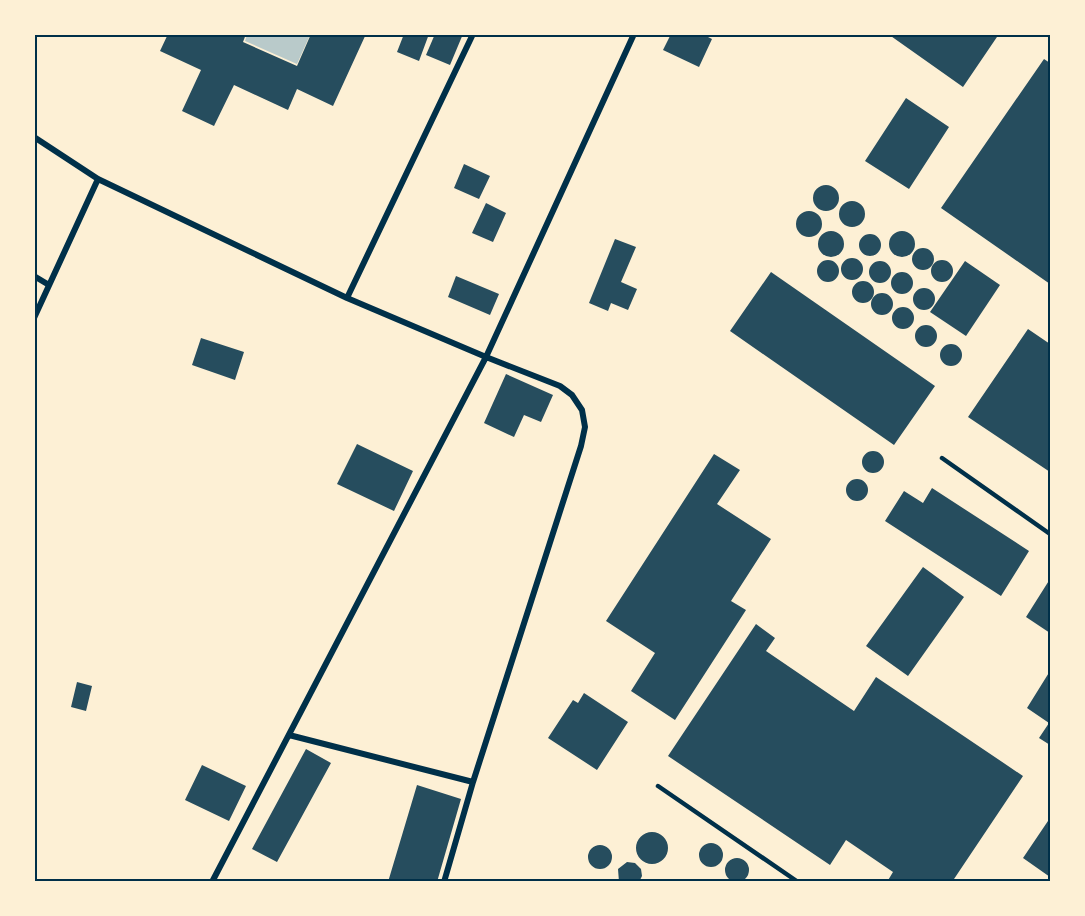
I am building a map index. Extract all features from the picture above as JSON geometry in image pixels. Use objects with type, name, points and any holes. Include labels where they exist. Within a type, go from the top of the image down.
[{"type":"street","points":[[347,298],[473,34]]},
{"type":"street","points":[[213,882],[486,357],[634,34]]},
{"type":"street","points":[[34,137],[98,178],[347,298],[560,386],[572,395],[582,410],[585,427],[581,446],[473,782],[444,882]]},
{"type":"street","points":[[34,318],[98,178]]},
{"type":"street","points":[[34,276],[49,285]]},
{"type":"street","points":[[289,735],[473,782]]},
{"type":"lane","points":[[942,458],[1050,534]]},
{"type":"lane","points":[[658,786],[798,882]]},
{"type":"shaded area","points":[[247,34],[310,35],[297,64],[245,41]]},
{"type":"building","points":[[168,34],[246,34],[243,42],[297,66],[311,34],[366,34],[333,106],[297,89],[288,110],[234,85],[214,126],[182,111],[201,70],[160,51]]},
{"type":"building","points":[[404,34],[429,34],[419,61],[397,52]]},
{"type":"building","points":[[435,34],[463,34],[450,65],[426,55]]},
{"type":"building","points":[[671,34],[702,34],[712,39],[699,67],[663,50]]},
{"type":"building","points":[[888,34],[999,34],[963,87]]},
{"type":"building","points":[[1044,59],[1050,63],[1050,284],[941,208]]},
{"type":"building","points":[[906,98],[949,127],[909,189],[865,161]]},
{"type":"building","points":[[464,164],[490,176],[479,199],[454,188]]},
{"type":"building","points":[[826,185],[835,189],[839,198],[835,207],[826,211],[817,207],[813,198],[817,189]]},
{"type":"building","points":[[852,201],[861,205],[865,214],[861,223],[852,227],[843,223],[839,214],[843,205]]},
{"type":"building","points":[[486,203],[506,213],[493,242],[472,233]]},
{"type":"building","points":[[809,211],[818,215],[822,224],[818,233],[809,237],[800,233],[796,224],[800,215]]},
{"type":"building","points":[[831,231],[840,235],[844,244],[840,253],[831,257],[822,253],[818,244],[822,235]]},
{"type":"building","points":[[902,231],[911,235],[915,244],[911,253],[902,257],[893,253],[889,244],[893,235]]},
{"type":"building","points":[[870,234],[878,237],[881,245],[878,253],[870,256],[862,253],[859,245],[862,237]]},
{"type":"building","points":[[615,239],[636,247],[621,282],[637,289],[628,310],[611,303],[608,311],[589,303]]},
{"type":"building","points":[[923,248],[931,251],[934,259],[931,267],[923,270],[915,267],[912,259],[915,251]]},
{"type":"building","points":[[852,258],[860,261],[863,269],[860,277],[852,280],[844,277],[841,269],[844,261]]},
{"type":"building","points":[[828,260],[836,263],[839,271],[836,279],[828,282],[820,279],[817,271],[820,263]]},
{"type":"building","points":[[942,260],[950,263],[953,271],[950,279],[942,282],[934,279],[931,271],[934,263]]},
{"type":"building","points":[[880,261],[888,264],[891,272],[888,280],[880,283],[872,280],[869,272],[872,264]]},
{"type":"building","points":[[965,261],[1000,285],[966,336],[930,312]]},
{"type":"building","points":[[771,272],[935,386],[894,445],[730,331]]},
{"type":"building","points":[[902,272],[910,275],[913,283],[910,291],[902,294],[894,291],[891,283],[894,275]]},
{"type":"building","points":[[456,276],[499,294],[490,315],[448,297]]},
{"type":"building","points":[[863,281],[871,284],[874,292],[871,300],[863,303],[855,300],[852,292],[855,284]]},
{"type":"building","points":[[924,288],[932,291],[935,299],[932,307],[924,310],[916,307],[913,299],[916,291]]},
{"type":"building","points":[[882,293],[890,296],[893,304],[890,312],[882,315],[874,312],[871,304],[874,296]]},
{"type":"building","points":[[903,307],[911,310],[914,318],[911,326],[903,329],[895,326],[892,318],[895,310]]},
{"type":"building","points":[[926,325],[934,328],[937,336],[934,344],[926,347],[918,344],[915,336],[918,328]]},
{"type":"building","points":[[1028,329],[1050,344],[1050,472],[968,417]]},
{"type":"building","points":[[201,338],[244,352],[235,380],[192,365]]},
{"type":"building","points":[[951,344],[959,347],[962,355],[959,363],[951,366],[943,363],[940,355],[943,347]]},
{"type":"building","points":[[506,374],[553,395],[541,422],[524,415],[514,437],[484,423]]},
{"type":"building","points":[[357,444],[413,471],[394,511],[337,484]]},
{"type":"building","points":[[873,451],[881,454],[884,462],[881,470],[873,473],[865,470],[862,462],[865,454]]},
{"type":"building","points":[[714,454],[740,470],[717,504],[771,539],[731,601],[746,610],[675,720],[631,691],[655,653],[606,621]]},
{"type":"building","points":[[857,479],[865,482],[868,490],[865,498],[857,501],[849,498],[846,490],[849,482]]},
{"type":"building","points":[[932,488],[1029,551],[1001,596],[885,521],[904,491],[923,503]]},
{"type":"building","points":[[923,567],[964,597],[908,676],[866,646]]},
{"type":"building","points":[[1050,579],[1050,633],[1026,617]]},
{"type":"building","points":[[756,624],[775,638],[766,651],[854,711],[876,677],[1023,776],[952,882],[887,882],[893,872],[846,840],[830,865],[668,756]]},
{"type":"building","points":[[1050,671],[1050,745],[1039,738],[1049,723],[1027,708]]},
{"type":"building","points":[[77,682],[92,686],[86,711],[71,707]]},
{"type":"building","points":[[584,693],[628,722],[597,770],[548,738],[573,700],[578,703]]},
{"type":"building","points":[[306,749],[331,763],[277,862],[252,849]]},
{"type":"building","points":[[202,765],[246,786],[229,821],[185,800]]},
{"type":"building","points":[[417,785],[461,799],[437,882],[388,882]]},
{"type":"building","points":[[1050,818],[1050,877],[1023,858]]},
{"type":"building","points":[[652,832],[664,836],[668,848],[664,860],[652,864],[640,860],[636,848],[640,836]]},
{"type":"building","points":[[711,843],[720,846],[723,855],[720,864],[711,867],[702,864],[699,855],[702,846]]},
{"type":"building","points":[[600,845],[609,848],[612,857],[609,866],[600,869],[591,866],[588,857],[591,848]]},
{"type":"building","points":[[737,858],[746,861],[749,870],[746,879],[737,882],[728,879],[725,870],[728,861]]},
{"type":"building","points":[[627,862],[635,863],[641,869],[642,876],[639,882],[619,882],[618,869]]}]
